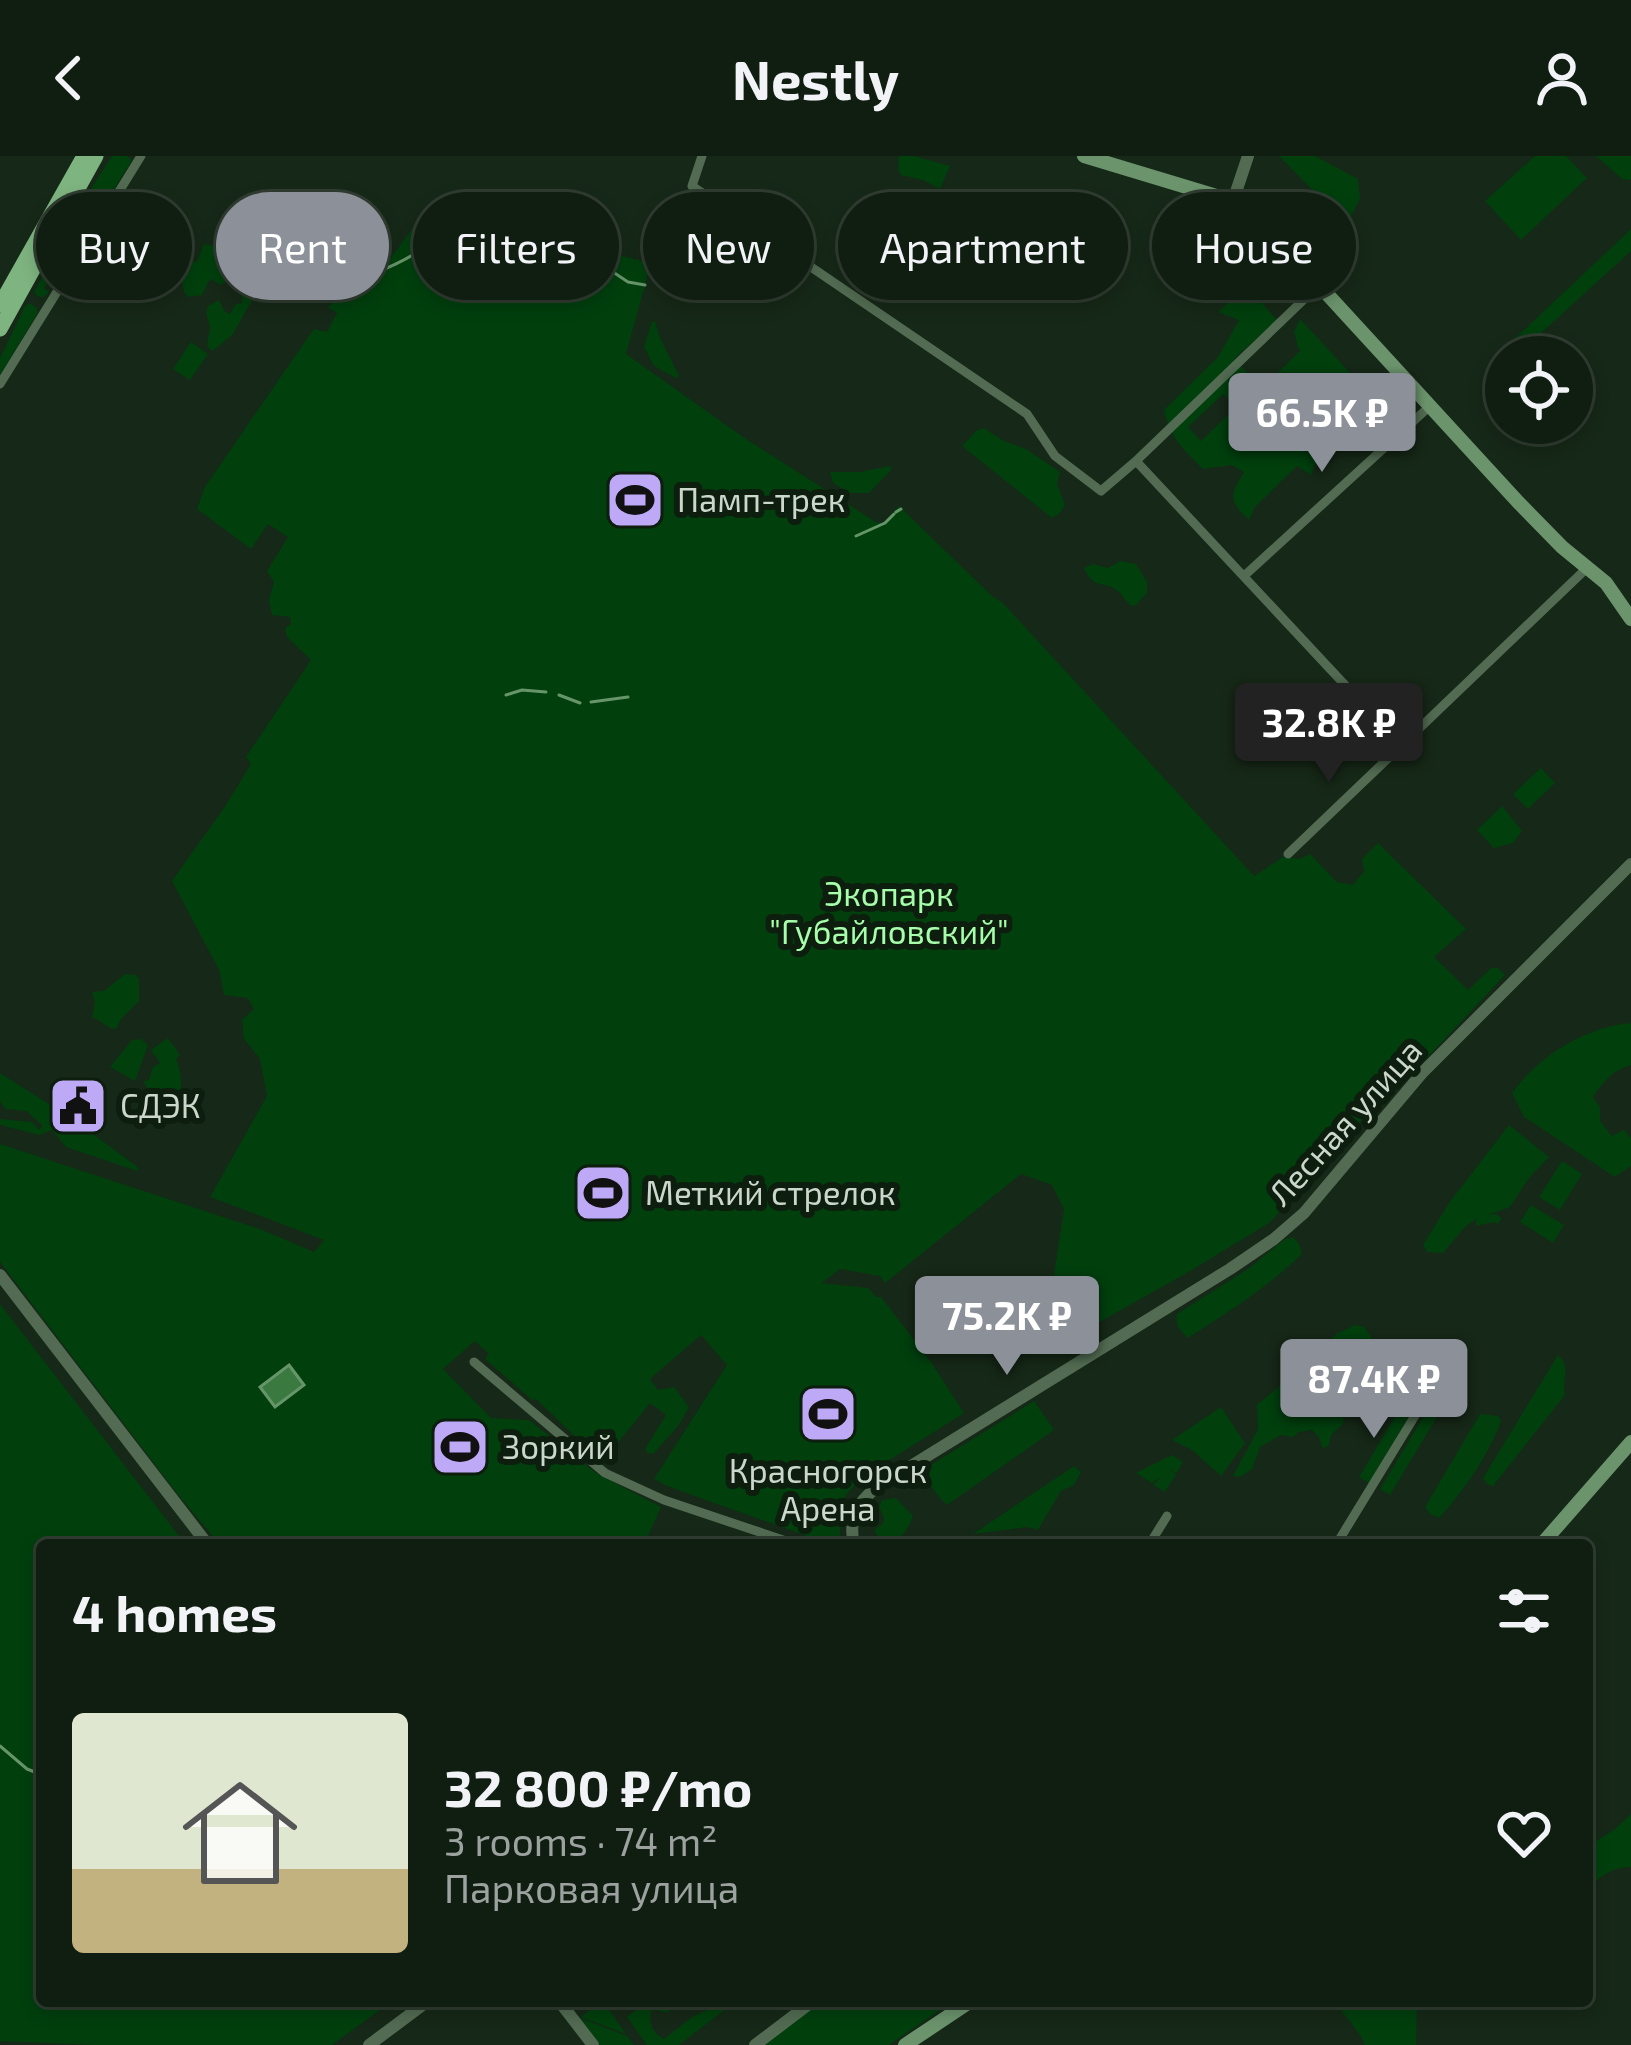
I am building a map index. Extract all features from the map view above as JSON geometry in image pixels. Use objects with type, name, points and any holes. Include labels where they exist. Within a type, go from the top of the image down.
[{"type":"main road","points":[[0,305],[84,156]]},
{"type":"main road","points":[[0,329],[25,294],[96,156]]},
{"type":"main road","points":[[1084,156],[1203,192]]},
{"type":"main road","points":[[1334,300],[1549,535],[1615,594],[1631,619]]},
{"type":"main road","points":[[1546,1539],[1629,1449]]},
{"type":"main road","points":[[904,2045],[962,2007]]},
{"type":"street","points":[[0,384],[44,306],[141,156]]},
{"type":"street","points":[[702,156],[692,186],[1027,414],[1055,456],[1101,490],[1303,300]]},
{"type":"street","points":[[1236,192],[1248,156]]},
{"type":"street","points":[[1244,576],[1430,406]]},
{"type":"street","points":[[1136,461],[1401,745]]},
{"type":"street","points":[[1288,854],[1588,567]]},
{"type":"street","name":"Лесная улица","points":[[853,1539],[854,1516],[877,1486],[1231,1270],[1292,1224],[1423,1072],[1631,865]]},
{"type":"street","points":[[0,1275],[203,1539]]},
{"type":"street","points":[[1340,1539],[1449,1360]]},
{"type":"street","points":[[474,1362],[605,1473],[664,1500],[780,1539]]},
{"type":"street","points":[[1154,1539],[1167,1516]]},
{"type":"street","points":[[369,2045],[420,2007]]},
{"type":"street","points":[[564,2007],[593,2045]]},
{"type":"street","points":[[755,2045],[805,2007]]},
{"type":"green space","points":[[112,156],[132,160],[112,192],[89,192]]},
{"type":"green space","points":[[899,156],[950,166],[940,189],[901,175]]},
{"type":"green space","points":[[1279,156],[1315,156],[1358,179],[1360,198],[1356,206],[1356,192],[1314,192]]},
{"type":"green space","points":[[1535,156],[1566,156],[1587,178],[1521,240],[1485,201]]},
{"type":"green space","points":[[1596,156],[1631,156],[1631,180],[1622,179]]},
{"type":"green space","name":"Экопарк \"Губайловский\"","points":[[413,229],[413,300],[619,300],[619,255],[643,261],[643,292],[626,354],[743,437],[876,522],[883,523],[899,506],[1002,602],[1254,876],[1283,857],[1300,859],[1310,854],[1337,882],[1353,885],[1364,871],[1362,859],[1378,843],[1466,929],[1434,957],[1468,990],[1491,968],[1505,975],[1425,1060],[1417,1055],[1269,1223],[1057,1346],[1046,1327],[1064,1209],[1052,1185],[1021,1174],[885,1283],[880,1276],[840,1269],[822,1283],[868,1288],[881,1297],[964,1413],[855,1482],[838,1517],[840,1539],[815,1539],[654,1479],[727,1365],[701,1335],[650,1379],[658,1390],[674,1387],[689,1407],[679,1425],[648,1454],[645,1449],[666,1415],[650,1403],[601,1457],[485,1359],[489,1354],[475,1341],[443,1369],[491,1418],[529,1420],[596,1473],[661,1507],[647,1539],[215,1539],[0,1262],[0,1144],[260,1229],[314,1252],[324,1240],[210,1197],[267,1096],[260,1059],[244,1039],[242,1020],[254,1009],[248,998],[224,995],[219,970],[172,881],[224,808],[251,764],[246,757],[311,660],[287,637],[290,617],[272,615],[269,600],[274,582],[267,571],[288,537],[268,524],[251,549],[197,509],[205,487],[314,329],[327,332],[337,313],[328,308],[334,300],[389,300],[389,259]]},
{"type":"green space","points":[[1631,229],[1631,251],[1538,336],[1518,336]]},
{"type":"green space","points":[[204,244],[216,246],[216,282],[210,279],[202,295],[192,296],[192,263]]},
{"type":"green space","points":[[219,300],[230,314],[252,300],[233,334],[213,351],[208,348],[208,306]]},
{"type":"green space","points":[[1230,300],[1259,300],[1277,320],[1234,359],[1262,388],[1301,350],[1294,332],[1300,319],[1377,402],[1373,417],[1359,413],[1322,447],[1311,475],[1297,466],[1255,507],[1249,520],[1233,498],[1244,472],[1232,465],[1203,469],[1178,442],[1164,410],[1218,357],[1239,320],[1218,312]],"holes":[[[1324,379],[1337,393],[1301,425],[1289,411]],[[1223,394],[1236,407],[1201,441],[1188,427]]]},
{"type":"green space","points":[[30,303],[37,314],[0,375],[0,358]]},
{"type":"green space","points":[[655,321],[676,378],[654,366],[644,347]]},
{"type":"green space","points":[[191,342],[208,354],[190,380],[173,369]]},
{"type":"green space","points":[[984,428],[1060,472],[1057,484],[1065,505],[1059,514],[1052,518],[962,446]]},
{"type":"green space","points":[[890,466],[869,493],[850,493],[833,483],[830,472],[860,472]]},
{"type":"green space","points":[[1120,561],[1136,564],[1147,582],[1147,593],[1136,605],[1131,606],[1114,588],[1096,583],[1084,568],[1093,564],[1108,568]]},
{"type":"green space","points":[[1541,768],[1555,783],[1528,809],[1513,794]]},
{"type":"green space","points":[[1502,806],[1522,831],[1513,843],[1494,848],[1477,830]]},
{"type":"green space","points":[[125,974],[139,979],[139,1001],[113,1029],[92,1018],[92,992],[104,991]]},
{"type":"green space","points":[[1631,1024],[1631,1065],[1609,1077],[1593,1097],[1600,1107],[1600,1121],[1612,1136],[1624,1130],[1631,1138],[1631,1166],[1615,1177],[1524,1117],[1512,1093],[1562,1047]]},
{"type":"green space","points":[[168,1038],[180,1055],[176,1059],[184,1110],[161,1100],[143,1081],[149,1080],[153,1067],[160,1063],[151,1050]]},
{"type":"green space","points":[[141,1039],[148,1045],[135,1081],[110,1067],[132,1040]]},
{"type":"green space","points":[[0,1073],[74,1120],[137,1171],[66,1147],[52,1130],[39,1135],[0,1125],[0,1119],[32,1122],[39,1130],[42,1125],[26,1111],[5,1109],[0,1101]]},
{"type":"green space","points":[[1509,1125],[1549,1157],[1510,1207],[1488,1215],[1502,1218],[1498,1224],[1476,1226],[1476,1219],[1443,1253],[1427,1252],[1423,1245],[1449,1203]]},
{"type":"green space","points":[[1562,1161],[1582,1174],[1560,1210],[1539,1197]]},
{"type":"green space","points":[[1531,1205],[1564,1225],[1553,1243],[1520,1222]]},
{"type":"green space","points":[[1293,1237],[1302,1254],[1289,1266],[1188,1338],[1183,1333],[1177,1314]]},
{"type":"green space","points":[[0,1304],[181,1539],[36,1539],[36,2007],[384,2007],[332,2045],[0,2041]]},
{"type":"green space","points":[[1355,1325],[1364,1327],[1384,1356],[1370,1369],[1361,1395],[1345,1412],[1329,1445],[1323,1449],[1312,1430],[1293,1437],[1281,1435],[1260,1447],[1252,1469],[1233,1476],[1258,1429],[1257,1405],[1296,1372],[1300,1363],[1310,1361],[1336,1334]]},
{"type":"green space","points":[[1558,1355],[1565,1369],[1565,1395],[1493,1486],[1487,1484],[1483,1478]]},
{"type":"green space","points":[[1424,1368],[1434,1374],[1369,1483],[1359,1477]]},
{"type":"green space","points":[[1445,1381],[1455,1387],[1390,1495],[1380,1489]]},
{"type":"green space","points":[[1034,1401],[1054,1430],[947,1505],[932,1488],[926,1468]]},
{"type":"green space","points":[[1221,1407],[1245,1443],[1221,1476],[1192,1450],[1172,1440]]},
{"type":"green space","points":[[1480,1414],[1498,1416],[1501,1421],[1490,1447],[1439,1518],[1430,1514],[1425,1507]]},
{"type":"green space","points":[[1172,1455],[1183,1462],[1177,1473],[1169,1470],[1176,1474],[1165,1492],[1153,1485],[1162,1476],[1152,1483],[1136,1473]]},
{"type":"green space","points":[[1074,1466],[1081,1472],[1074,1485],[1061,1491],[1038,1530],[1027,1527],[973,1534]]},
{"type":"green space","points":[[896,1498],[913,1516],[898,1539],[879,1539],[874,1530],[883,1523],[882,1500]]},
{"type":"green space","points":[[1631,1814],[1631,1867],[1612,1871],[1593,1884],[1593,1843]]},
{"type":"green space","points":[[594,2007],[607,2007],[626,2034],[581,2017]]},
{"type":"green space","points":[[640,2007],[671,2007],[668,2013],[652,2009],[652,2027],[664,2039],[710,2007],[728,2007],[679,2045],[647,2045],[627,2017]]},
{"type":"green space","points":[[813,2007],[944,2007],[889,2045],[763,2045]]},
{"type":"green space","points":[[1339,2007],[1416,2007],[1416,2045],[1365,2045]]},
{"type":"green space","points":[[580,2018],[627,2036],[634,2045],[600,2045]]},
{"type":"shaded area","points":[[289,1365],[304,1385],[275,1407],[260,1387]]},
{"type":"waterway","points":[[389,267],[413,255]]},
{"type":"waterway","points":[[619,276],[643,285]]},
{"type":"waterway","points":[[896,512],[901,509]]},
{"type":"waterway","points":[[856,536],[894,514]]},
{"type":"waterway","points":[[506,695],[522,690],[546,692]]},
{"type":"waterway","points":[[559,695],[580,703]]},
{"type":"waterway","points":[[591,702],[628,697]]},
{"type":"waterway","points":[[0,1746],[36,1772]]},
{"type":"place","name":"Памп-трек","points":[[635,500]]},
{"type":"place","name":"СДЭК","points":[[78,1106]]},
{"type":"place","name":"Меткий стрелок","points":[[603,1193]]},
{"type":"place","name":"Красногорск Арена","points":[[828,1414]]},
{"type":"place","name":"Зоркий","points":[[460,1447]]}]
